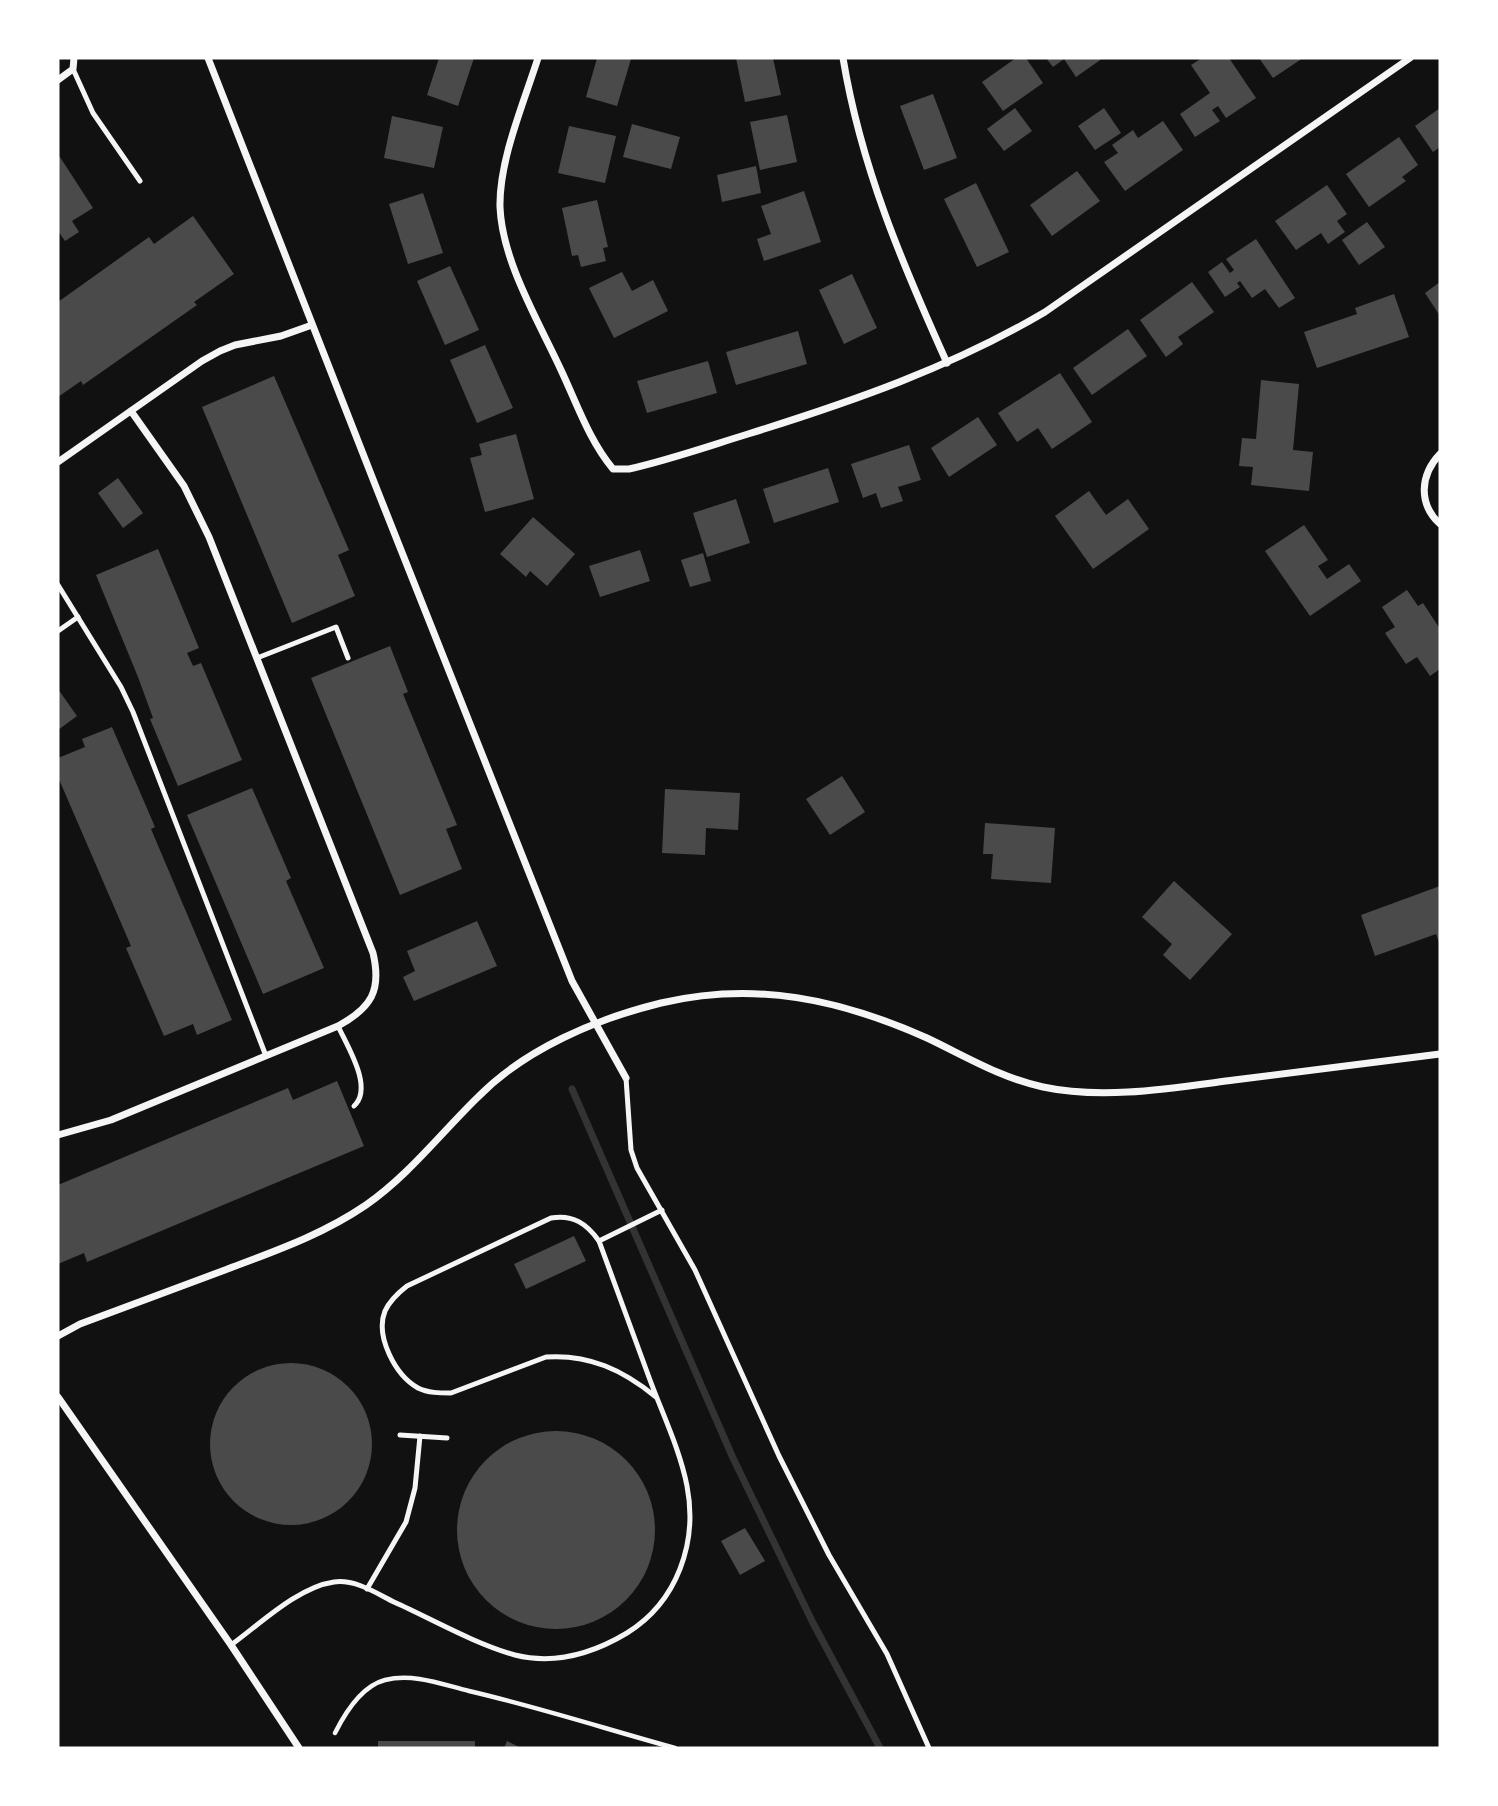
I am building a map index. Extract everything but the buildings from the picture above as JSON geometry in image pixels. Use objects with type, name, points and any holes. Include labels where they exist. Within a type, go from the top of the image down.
[{"type":"street","points":[[58,80],[73,69],[74,58]]},
{"type":"street","points":[[208,58],[572,981],[625,1078]]},
{"type":"street","points":[[538,58],[505,166],[500,206],[507,246],[521,284],[594,441],[613,468],[629,469],[806,416],[891,386],[999,339],[1045,312],[1410,58]]},
{"type":"street","points":[[843,58],[864,155],[901,260],[947,363]]},
{"type":"street","points":[[58,462],[220,351],[281,336],[312,324]]},
{"type":"street","points":[[58,1135],[111,1120],[338,1026],[363,1011],[376,980],[373,953],[198,511],[184,486],[131,411]]},
{"type":"street","points":[[1440,454],[1426,473],[1424,491],[1428,509],[1440,524]]},
{"type":"street","points":[[58,1336],[80,1324],[325,1231],[368,1203],[406,1172],[480,1094],[514,1067],[550,1044],[596,1024],[659,1003],[712,994],[764,993],[818,1000],[875,1016],[985,1067],[1043,1087],[1102,1093],[1200,1084],[1440,1054]]},
{"type":"street","points":[[58,1397],[299,1748]]},
{"type":"lane","points":[[73,69],[93,113],[140,181]]},
{"type":"lane","points":[[58,585],[133,712],[267,1056]]},
{"type":"lane","points":[[58,631],[78,617]]},
{"type":"lane","points":[[257,657],[336,627],[348,658]]},
{"type":"lane","points":[[338,1026],[363,1087],[361,1098],[354,1106]]},
{"type":"lane","points":[[625,1078],[631,1150],[637,1168],[695,1270],[809,1518],[887,1654],[929,1748]]},
{"type":"lane","points":[[599,1241],[662,1210]]},
{"type":"lane","points":[[230,1645],[298,1596],[317,1586],[336,1581],[367,1589],[499,1649],[534,1658],[575,1656],[605,1645],[636,1628],[659,1608],[680,1573],[688,1533],[689,1510],[684,1477],[656,1397],[599,1241],[588,1227],[578,1220],[563,1216],[551,1217],[407,1286],[395,1296],[384,1313],[382,1325],[388,1350],[406,1378],[419,1388],[435,1393],[451,1393],[546,1357],[557,1357],[610,1366],[634,1379],[656,1397]]},
{"type":"lane","points":[[400,1434],[447,1438]]},
{"type":"lane","points":[[367,1589],[406,1522],[415,1488],[420,1436]]},
{"type":"path","points":[[335,1733],[355,1702],[373,1685],[411,1677],[499,1698],[674,1748]]},
{"type":"waterway","points":[[572,1089],[733,1458],[813,1623],[880,1748]]}]
